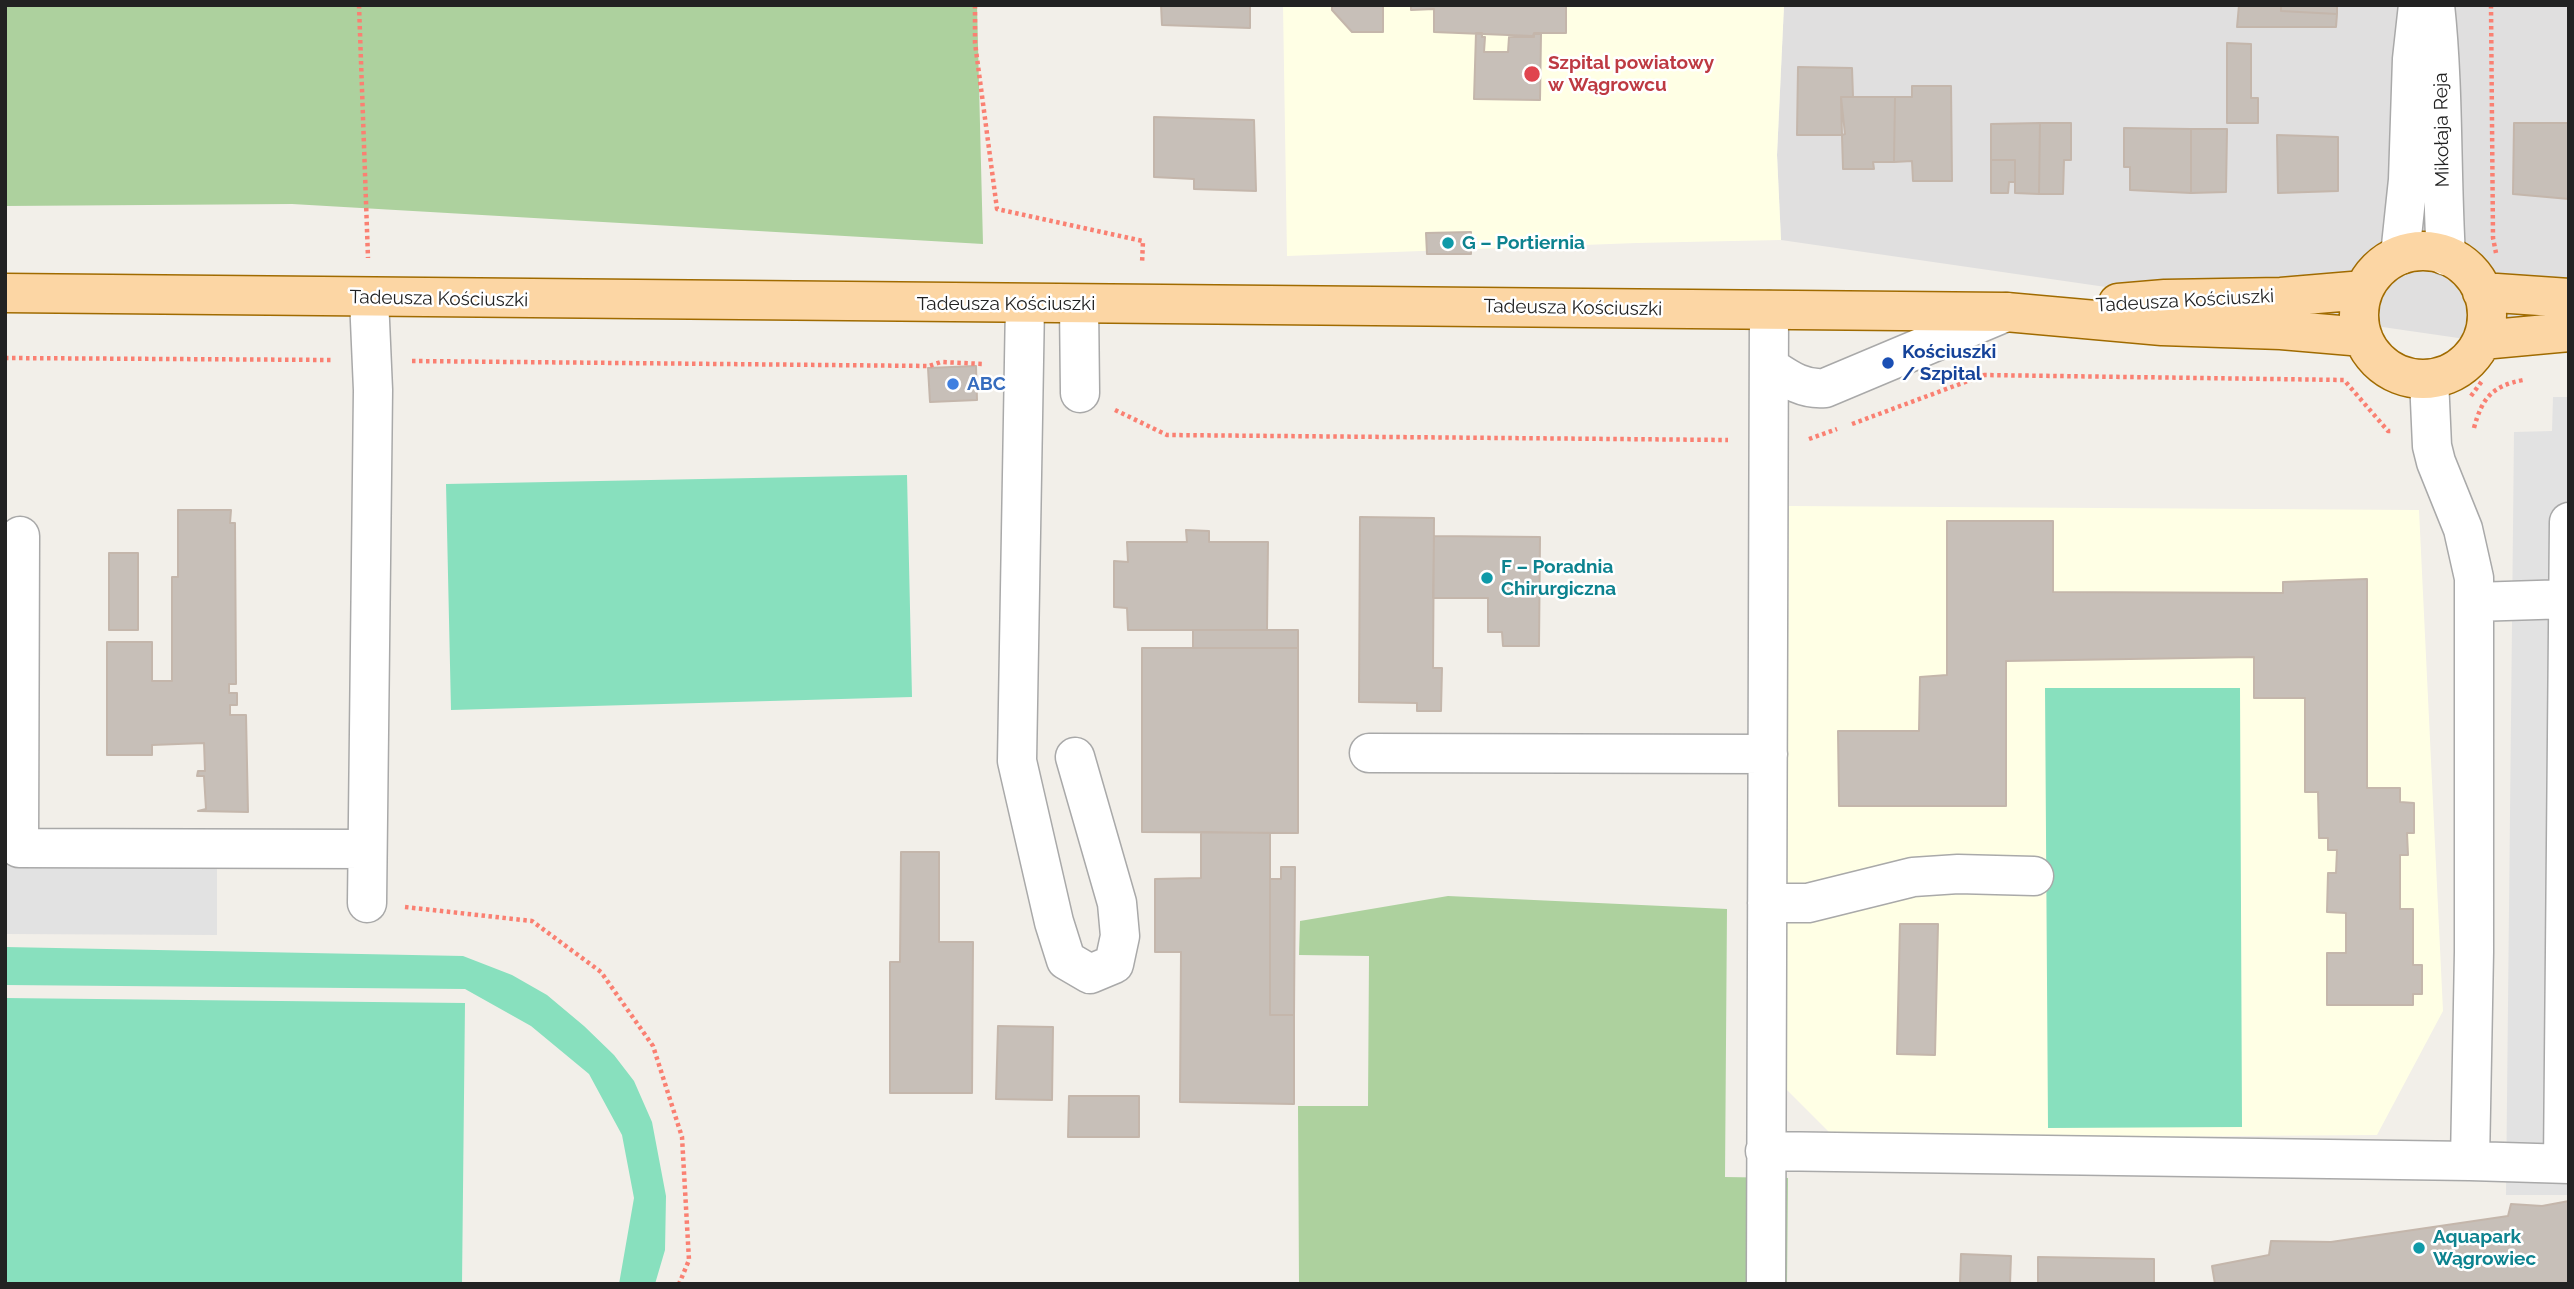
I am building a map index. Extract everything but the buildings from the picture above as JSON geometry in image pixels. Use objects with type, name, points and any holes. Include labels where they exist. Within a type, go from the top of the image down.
[{"type":"main road","points":[[2489,275],[2486,324],[2482,340],[2473,355],[2461,367],[2446,375],[2429,379],[2413,378],[2396,374],[2371,352],[2363,337],[2359,313],[2364,290],[2373,275],[2385,263],[2400,255],[2431,251],[2461,264],[2474,276],[2489,275],[2569,298]]},
{"type":"main road","name":"Tadeusza Kościuszki","points":[[2006,312],[2165,299],[2281,297],[2364,290]]},
{"type":"main road","name":"Tadeusza Kościuszki","points":[[5,293],[2006,312],[2162,326],[2281,330],[2363,337]]},
{"type":"main road","points":[[2482,340],[2569,332]]},
{"type":"street","name":"Mikołaja Reja","points":[[2400,255],[2408,180],[2412,59],[2418,5]]},
{"type":"street","name":"Mikołaja Reja","points":[[2435,5],[2441,62],[2441,181],[2446,256]]},
{"type":"street","points":[[367,903],[373,390],[369,298]]},
{"type":"street","points":[[1025,304],[1017,761],[1066,960],[1090,974],[1114,964],[1120,936],[1117,903],[1074,757]]},
{"type":"street","points":[[1079,304],[1080,393]]},
{"type":"street","points":[[1766,1284],[1769,310]]},
{"type":"street","points":[[1770,367],[1799,385],[1814,389],[1825,388],[2006,312]]},
{"type":"street","points":[[2429,379],[2431,430],[2436,463],[2463,528],[2474,578],[2474,952],[2470,1161]]},
{"type":"street","points":[[1765,1151],[2566,1164],[2569,522]]},
{"type":"street","points":[[20,536],[19,848],[366,849]]},
{"type":"street","points":[[2474,602],[2568,599]]},
{"type":"street","points":[[1369,753],[1768,754]]},
{"type":"street","points":[[1767,903],[1808,903],[1913,877],[1958,874],[2034,876]]},
{"type":"path","points":[[359,5],[369,298]]},
{"type":"path","points":[[975,5],[975,43],[997,209],[1143,241],[1141,304]]},
{"type":"path","points":[[2489,275],[2493,237],[2491,5]]},
{"type":"path","points":[[5,358],[915,366],[929,366],[941,362],[1016,366],[1024,369]]},
{"type":"path","points":[[1080,393],[1167,435],[1805,441],[1984,375],[2344,380],[2388,431],[2462,428],[2468,400],[2486,378]]},
{"type":"path","points":[[2470,438],[2479,409],[2491,392],[2505,383],[2531,378]]},
{"type":"path","points":[[367,903],[532,921],[601,972],[653,1046],[682,1137],[689,1260],[679,1284]]},
{"type":"shaded area","name":"Szpital powiatowy w Wągrowcu","points":[[1283,5],[1784,5],[1777,155],[1781,240],[1287,256]]},
{"type":"shaded area","points":[[1784,5],[2569,5],[2569,354],[1781,240],[1777,155]]},
{"type":"shaded area","points":[[2553,397],[2569,397],[2569,1195],[2506,1195],[2514,432],[2552,431]]},
{"type":"shaded area","points":[[1789,506],[2419,510],[2443,1011],[2377,1135],[1836,1139],[1786,1089]]},
{"type":"shaded area","points":[[5,848],[217,849],[217,935],[5,934]]},
{"type":"green space","points":[[5,5],[977,5],[983,244],[292,204],[5,206]]},
{"type":"green space","points":[[907,475],[912,697],[451,710],[446,484]]},
{"type":"green space","points":[[2045,688],[2240,688],[2242,1127],[2048,1128]]},
{"type":"green space","points":[[1448,896],[1727,909],[1725,1177],[1788,1178],[1787,1284],[1299,1284],[1298,1106],[1368,1106],[1369,956],[1299,955],[1300,921]]},
{"type":"green space","points":[[5,947],[463,956],[512,975],[547,995],[584,1026],[614,1055],[634,1081],[652,1122],[666,1196],[665,1250],[655,1284],[619,1284],[634,1198],[622,1135],[589,1074],[531,1026],[465,989],[5,985]]},
{"type":"green space","points":[[5,998],[465,1003],[462,1284],[5,1284]]},
{"type":"place","name":"Szpital powiatowy w Wągrowcu","points":[[1532,74]]},
{"type":"place","name":"G – Portiernia","points":[[1448,243]]},
{"type":"place","name":"Kościuszki / Szpital","points":[[1888,363]]},
{"type":"place","name":"ABC","points":[[953,384]]},
{"type":"place","name":"F – Poradnia Chirurgiczna","points":[[1487,578]]},
{"type":"place","name":"Aquapark Wągrowiec","points":[[2419,1248]]}]
